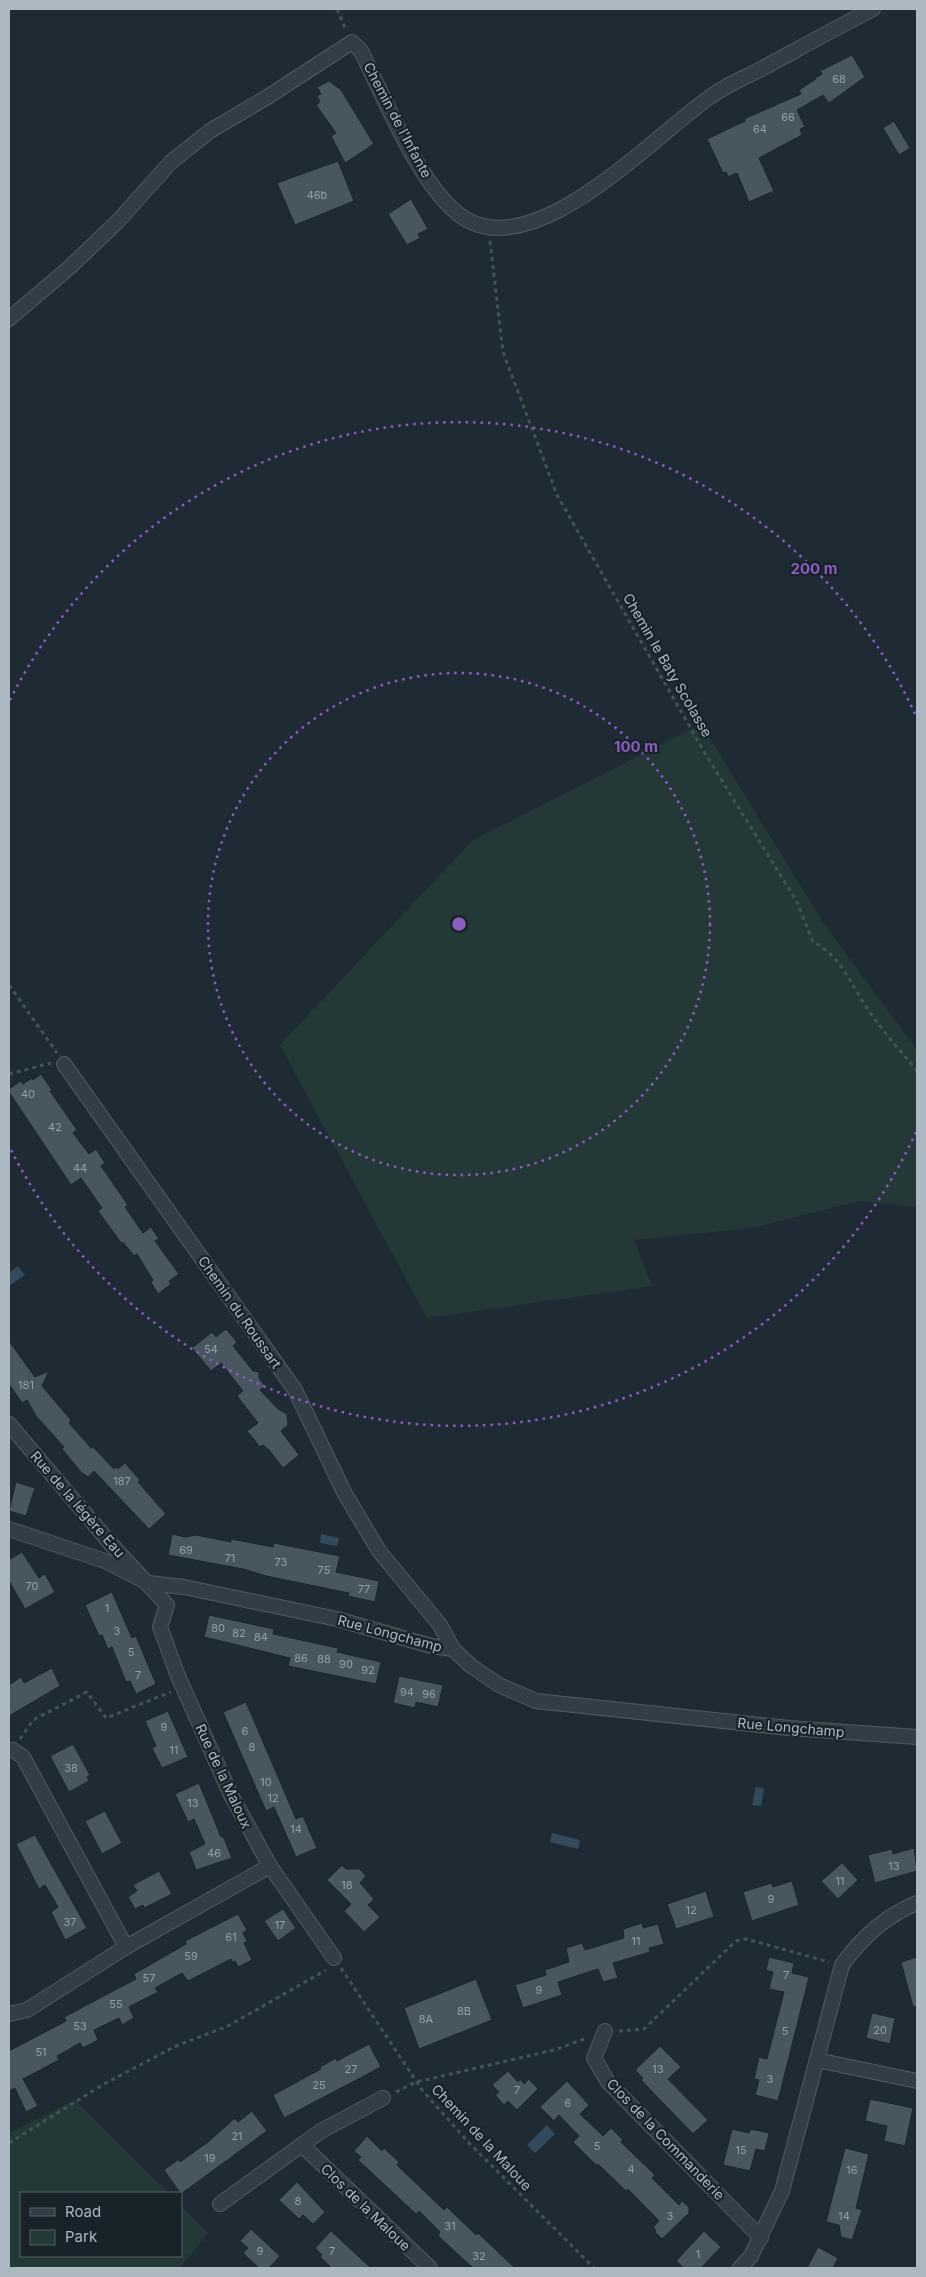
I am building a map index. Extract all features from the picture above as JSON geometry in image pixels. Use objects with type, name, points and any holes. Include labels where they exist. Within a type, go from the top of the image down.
[{"type":"street","name":"Chemin de l'Infante","points":[[352,42],[361,52],[417,164],[438,193],[457,214],[489,228],[527,225],[580,199],[710,96],[873,9]]},
{"type":"street","points":[[9,319],[70,267],[118,220],[171,162],[210,132],[352,42]]},
{"type":"street","name":"Chemin du Roussart","points":[[64,1064],[296,1390],[344,1494],[374,1543],[440,1625],[454,1649]]},
{"type":"street","name":"Rue de la légère Eau","points":[[9,1424],[111,1544],[148,1583]]},
{"type":"street","name":"Rue Longchamp","points":[[9,1529],[105,1562],[148,1583],[184,1586],[337,1619],[431,1646],[454,1649],[471,1666],[499,1686],[536,1701],[789,1728],[917,1737]]},
{"type":"street","name":"Rue de la Maloux","points":[[148,1583],[167,1605],[160,1627],[183,1688],[231,1795],[270,1866],[334,1958]]},
{"type":"street","points":[[11,1750],[23,1756],[126,1946]]},
{"type":"street","points":[[9,2014],[27,2010],[126,1946],[270,1866]]},
{"type":"street","points":[[740,2268],[751,2256],[761,2238],[782,2191],[842,1966],[855,1946],[874,1928],[917,1903]]},
{"type":"street","name":"Clos de la Commanderie","points":[[605,2032],[594,2058],[608,2082],[761,2238]]},
{"type":"street","points":[[817,2060],[917,2081]]},
{"type":"street","points":[[220,2204],[321,2131],[383,2098]]},
{"type":"street","name":"Clos de la Maloue","points":[[302,2145],[430,2268]]},
{"type":"path","points":[[336,9],[352,42]]},
{"type":"path","name":"Chemin le Baty Scolasse","points":[[489,228],[503,352],[557,495],[706,755],[797,902],[813,942],[835,958],[869,1012],[917,1072]]},
{"type":"path","points":[[9,985],[46,1035],[64,1064]]},
{"type":"path","points":[[9,1074],[48,1063],[64,1064]]},
{"type":"path","points":[[11,1750],[33,1720],[87,1692],[106,1718],[183,1688]]},
{"type":"path","points":[[383,2098],[416,2082],[554,2050],[605,2032],[644,2029],[736,1941],[746,1939],[842,1966]]},
{"type":"path","points":[[9,2143],[104,2084],[176,2046],[228,2026],[322,1974],[334,1958]]},
{"type":"path","name":"Chemin de la Maloue","points":[[334,1958],[416,2082],[469,2143],[594,2268]]},
{"type":"green space","points":[[701,724],[824,924],[917,1050],[917,1207],[859,1201],[752,1228],[634,1240],[652,1286],[427,1318],[280,1045],[472,841]]},
{"type":"green space","points":[[75,2100],[167,2192],[20,2192],[20,2257],[182,2257],[182,2207],[208,2233],[180,2268],[9,2268],[9,2133]]},
{"type":"water","points":[[18,1266],[25,1275],[9,1286],[9,1273]]},
{"type":"water","points":[[321,1534],[339,1538],[337,1546],[320,1543]]},
{"type":"water","points":[[756,1787],[764,1789],[761,1806],[752,1805]]},
{"type":"water","points":[[552,1833],[580,1840],[578,1849],[550,1842]]},
{"type":"water","points":[[547,2125],[555,2134],[535,2153],[527,2145]]},
{"type":"building","points":[[852,55],[865,77],[829,103],[823,95],[797,110],[805,127],[800,129],[802,135],[759,158],[774,191],[749,202],[737,173],[728,177],[726,172],[723,173],[707,139],[745,121],[744,119],[801,94],[799,90],[822,74],[820,71]]},
{"type":"building","points":[[329,81],[341,90],[374,144],[345,163],[331,136],[336,133],[316,105],[320,102],[317,96],[321,94],[317,87]]},
{"type":"building","points":[[894,121],[910,148],[899,155],[883,128]]},
{"type":"building","points":[[338,161],[354,201],[295,225],[277,183]]},
{"type":"building","points":[[411,199],[428,229],[418,234],[420,238],[407,245],[388,214]]},
{"type":"building","points":[[41,1074],[52,1090],[50,1091],[77,1130],[73,1133],[89,1154],[96,1149],[105,1163],[101,1166],[128,1205],[125,1207],[143,1233],[151,1227],[159,1239],[155,1241],[179,1274],[169,1281],[171,1284],[158,1294],[151,1282],[153,1280],[137,1254],[134,1256],[123,1242],[122,1244],[98,1211],[102,1208],[81,1178],[71,1185],[9,1092],[9,1089],[21,1081],[23,1084]]},
{"type":"building","points":[[226,1329],[237,1342],[233,1346],[253,1371],[259,1372],[259,1378],[265,1386],[260,1390],[278,1409],[287,1414],[288,1425],[281,1431],[299,1455],[283,1468],[269,1450],[263,1445],[260,1447],[247,1431],[258,1423],[237,1396],[243,1391],[221,1363],[211,1371],[192,1348],[212,1332],[216,1337]]},
{"type":"building","points":[[9,1341],[35,1377],[49,1371],[42,1386],[71,1420],[69,1423],[91,1448],[93,1447],[114,1469],[116,1467],[118,1469],[125,1463],[140,1480],[138,1482],[166,1514],[149,1529],[94,1471],[88,1477],[81,1472],[62,1449],[64,1447],[36,1416],[27,1400],[22,1403],[9,1384]]},
{"type":"building","points":[[16,1482],[35,1488],[26,1516],[9,1511]]},
{"type":"building","points":[[172,1534],[185,1537],[196,1535],[231,1542],[231,1539],[273,1547],[274,1543],[340,1556],[336,1572],[379,1581],[375,1602],[348,1596],[349,1593],[266,1576],[243,1569],[168,1555]]},
{"type":"building","points":[[22,1552],[39,1578],[45,1574],[55,1592],[25,1609],[9,1581],[9,1560]]},
{"type":"building","points":[[112,1592],[132,1638],[136,1636],[156,1684],[136,1694],[130,1681],[126,1682],[112,1647],[108,1649],[102,1635],[99,1636],[85,1605]]},
{"type":"building","points":[[209,1615],[274,1629],[273,1634],[338,1648],[337,1652],[381,1662],[376,1684],[288,1666],[290,1658],[204,1637]]},
{"type":"building","points":[[52,1668],[60,1686],[9,1716],[9,1685],[21,1677],[24,1683]]},
{"type":"building","points":[[399,1676],[443,1685],[438,1707],[416,1702],[415,1708],[393,1703]]},
{"type":"building","points":[[246,1702],[296,1819],[303,1816],[317,1848],[296,1857],[274,1807],[266,1811],[223,1712]]},
{"type":"building","points":[[168,1711],[188,1757],[162,1768],[152,1748],[156,1746],[145,1721]]},
{"type":"building","points":[[73,1744],[90,1775],[87,1777],[89,1781],[69,1792],[50,1756]]},
{"type":"building","points":[[199,1783],[221,1837],[223,1836],[232,1858],[196,1870],[189,1852],[205,1844],[194,1819],[188,1822],[175,1794]]},
{"type":"building","points":[[105,1811],[122,1843],[102,1854],[85,1821]]},
{"type":"building","points":[[35,1835],[87,1928],[65,1940],[51,1912],[58,1907],[45,1885],[39,1889],[16,1844]]},
{"type":"building","points":[[914,1848],[917,1871],[875,1883],[868,1855],[892,1849],[893,1854]]},
{"type":"building","points":[[842,1863],[858,1880],[838,1899],[821,1881]]},
{"type":"building","points":[[342,1865],[346,1869],[360,1869],[366,1876],[360,1883],[374,1899],[368,1905],[380,1917],[364,1932],[344,1911],[351,1904],[327,1880]]},
{"type":"building","points":[[159,1871],[172,1894],[144,1908],[143,1905],[135,1909],[128,1897],[137,1891],[133,1885]]},
{"type":"building","points":[[792,1881],[799,1905],[752,1921],[743,1892],[771,1883],[773,1887]]},
{"type":"building","points":[[706,1891],[714,1917],[676,1929],[667,1904]]},
{"type":"building","points":[[283,1909],[296,1928],[278,1941],[264,1921]]},
{"type":"building","points":[[238,1914],[247,1930],[243,1933],[247,1941],[244,1943],[252,1960],[238,1967],[235,1961],[232,1962],[231,1959],[188,1981],[182,1973],[155,1988],[158,1992],[129,2007],[134,2018],[122,2025],[119,2018],[94,2030],[98,2040],[83,2048],[80,2043],[57,2056],[59,2060],[23,2079],[38,2106],[26,2112],[15,2088],[9,2091],[9,2051],[66,2021],[64,2017],[136,1979],[134,1974],[186,1944],[185,1941]]},
{"type":"building","points":[[642,1923],[643,1928],[658,1924],[664,1944],[649,1948],[650,1952],[613,1963],[618,1978],[603,1982],[598,1969],[558,1982],[562,1995],[523,2008],[515,1985],[546,1975],[545,1970],[569,1962],[566,1948],[582,1943],[585,1950],[624,1938],[623,1929]]},
{"type":"building","points":[[769,1957],[794,1963],[792,1973],[809,1977],[778,2101],[755,2095],[759,2080],[754,2079],[759,2057],[767,2059],[784,1992],[769,1989],[773,1972],[766,1970]]},
{"type":"building","points":[[917,1957],[917,2006],[913,2007],[901,1962]]},
{"type":"building","points":[[476,1979],[492,2020],[419,2049],[404,2008]]},
{"type":"building","points":[[872,2013],[895,2018],[890,2044],[866,2038]]},
{"type":"building","points":[[369,2044],[381,2067],[284,2118],[273,2095],[321,2069],[320,2067],[336,2058],[337,2061]]},
{"type":"building","points":[[660,2046],[681,2067],[668,2079],[708,2120],[693,2134],[641,2080],[643,2078],[635,2070]]},
{"type":"building","points":[[508,2071],[518,2082],[520,2079],[524,2084],[529,2079],[538,2089],[517,2110],[508,2101],[504,2105],[495,2095],[499,2092],[492,2085]]},
{"type":"building","points":[[567,2081],[589,2105],[580,2114],[603,2136],[611,2128],[623,2140],[621,2142],[655,2175],[652,2178],[679,2205],[682,2201],[689,2207],[689,2213],[662,2239],[653,2227],[659,2221],[628,2189],[626,2191],[573,2142],[579,2136],[559,2115],[554,2121],[540,2107]]},
{"type":"building","points":[[870,2099],[913,2108],[905,2146],[884,2141],[887,2126],[865,2121]]},
{"type":"building","points":[[252,2111],[267,2131],[182,2193],[180,2192],[164,2170],[179,2159],[180,2162],[208,2142],[235,2118],[238,2122]]},
{"type":"building","points":[[732,2129],[749,2133],[751,2129],[769,2133],[765,2151],[756,2149],[750,2171],[723,2165]]},
{"type":"building","points":[[367,2136],[382,2151],[384,2148],[399,2162],[397,2165],[444,2210],[447,2207],[515,2268],[473,2268],[438,2236],[440,2232],[419,2211],[416,2214],[358,2160],[361,2157],[354,2151]]},
{"type":"building","points":[[845,2148],[869,2154],[856,2208],[862,2210],[852,2240],[841,2237],[839,2225],[826,2222]]},
{"type":"building","points":[[297,2182],[325,2212],[313,2224],[303,2215],[299,2219],[279,2200]]},
{"type":"building","points":[[251,2229],[280,2256],[269,2268],[259,2268],[243,2253],[248,2248],[240,2241]]},
{"type":"building","points":[[331,2231],[371,2268],[332,2268],[320,2257],[322,2255],[315,2248]]},
{"type":"building","points":[[704,2231],[721,2247],[701,2268],[684,2268],[676,2261]]},
{"type":"building","points":[[818,2247],[838,2258],[833,2268],[807,2268]]}]
